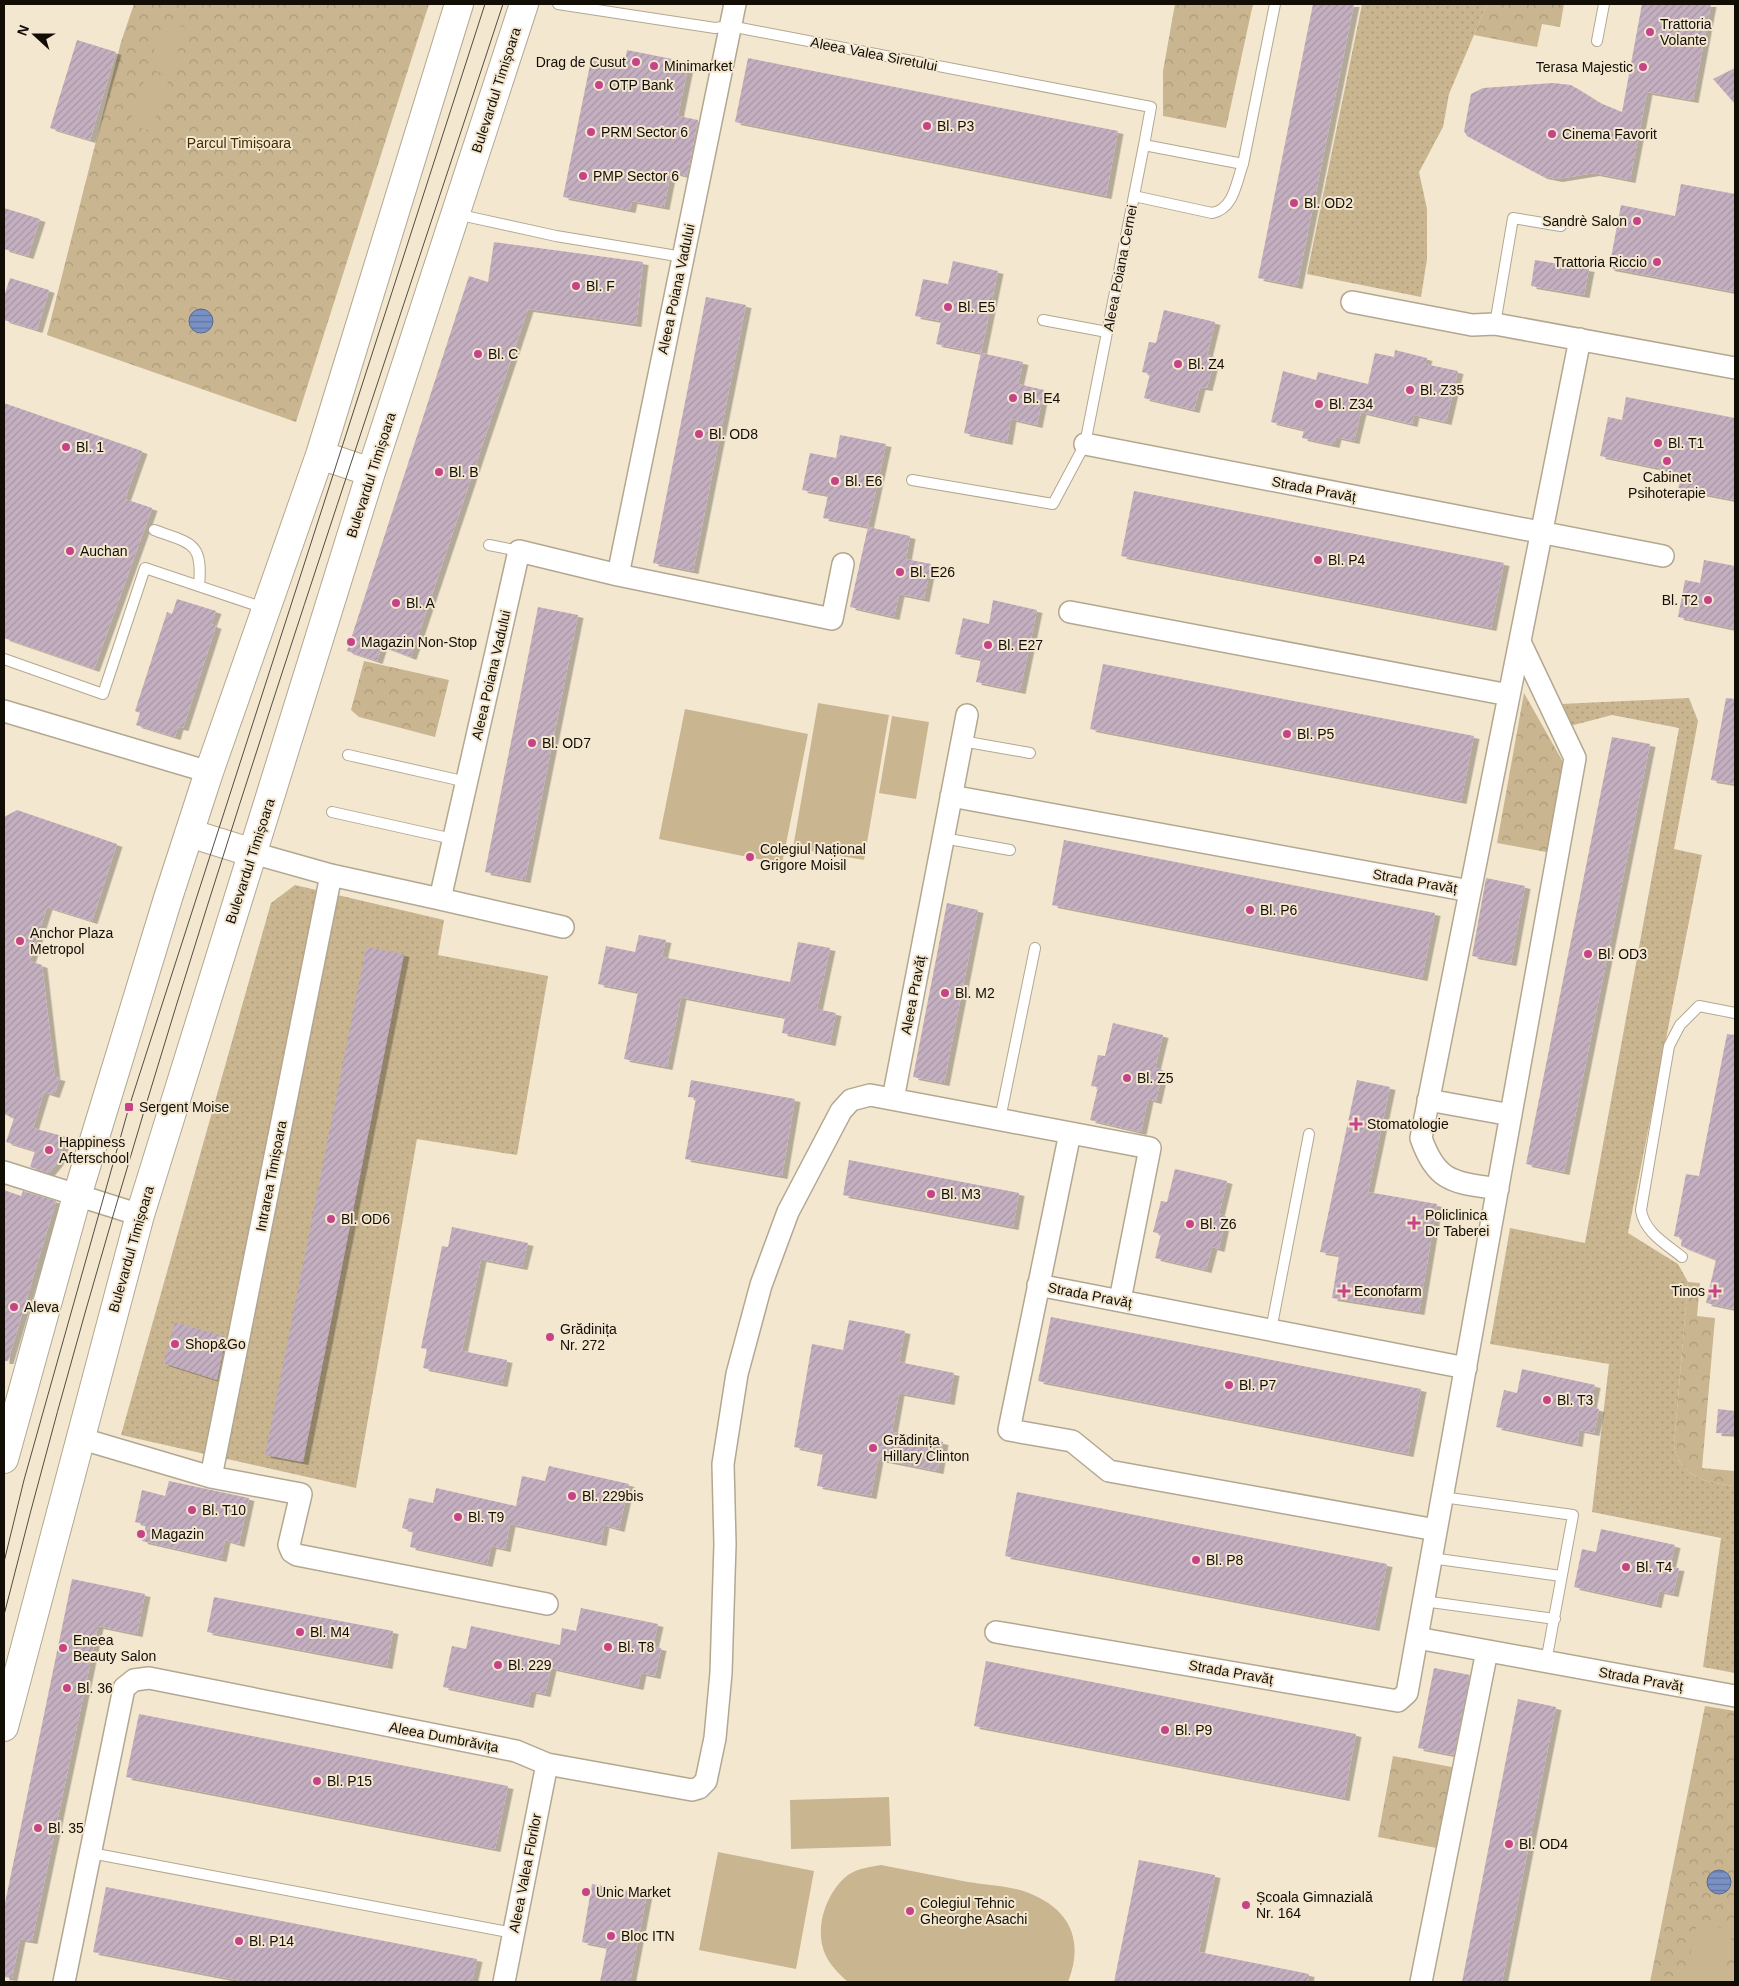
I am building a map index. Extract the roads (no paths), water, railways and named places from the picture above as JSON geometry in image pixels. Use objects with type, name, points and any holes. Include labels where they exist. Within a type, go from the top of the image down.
[{"type":"main road","points":[[6,1441],[77,1196],[189,833],[320,455],[459,4]]},
{"type":"main road","name":"Bulevardul Timișoara","points":[[4,1727],[79,1438],[140,1216],[371,472],[524,4]]},
{"type":"main road","points":[[320,455],[371,472]]},
{"type":"main road","points":[[189,833],[253,853]]},
{"type":"street","name":"Aleea Poiana Vadului","points":[[618,575],[734,4]]},
{"type":"street","points":[[1352,302],[1472,325],[1495,324],[1735,368]]},
{"type":"street","name":"Strada Pravăț","points":[[996,1632],[1398,1701],[1407,1693],[1498,1190],[1458,1182],[1439,1172],[1428,1160],[1421,1138],[1580,339]]},
{"type":"street","name":"Strada Pravăț","points":[[1086,444],[1663,556]]},
{"type":"street","name":"Aleea Poiana Vadului","points":[[440,899],[519,550]]},
{"type":"street","points":[[519,550],[618,575],[832,619],[843,564]]},
{"type":"street","points":[[1070,612],[1509,695]]},
{"type":"street","points":[[1498,1190],[1575,758],[1520,642]]},
{"type":"street","points":[[4,711],[209,772]]},
{"type":"street","name":"Aleea Pravăț","points":[[893,1100],[967,715]]},
{"type":"street","name":"Strada Pravăț","points":[[951,796],[1470,891]]},
{"type":"street","points":[[253,853],[331,875],[563,926]]},
{"type":"street","name":"Intrarea Timișoara","points":[[211,1477],[331,875]]},
{"type":"street","name":"Aleea Dumbrăvița","points":[[91,1853],[124,1688],[134,1680],[149,1678],[516,1751],[547,1764],[692,1790],[699,1788],[706,1781],[715,1738],[721,1673],[725,1544],[724,1464],[737,1374],[761,1285],[795,1196],[841,1111],[851,1100],[860,1096],[870,1095],[893,1100]]},
{"type":"street","points":[[893,1100],[1150,1148],[1120,1300]]},
{"type":"street","points":[[1428,1100],[1511,1115]]},
{"type":"street","points":[[1070,1133],[1010,1430],[1072,1441],[1109,1470],[1436,1530]]},
{"type":"street","points":[[4,1172],[140,1216]]},
{"type":"street","name":"Strada Pravăț","points":[[1038,1285],[1466,1368]]},
{"type":"street","points":[[79,1438],[211,1477],[301,1494],[290,1545],[292,1552],[297,1555],[547,1604]]},
{"type":"street","name":"Strada Pravăț","points":[[1417,1638],[1735,1696]]},
{"type":"street","points":[[1422,1982],[1487,1650]]},
{"type":"street","name":"Aleea Valea Florilor","points":[[504,1982],[547,1764]]},
{"type":"street","points":[[64,1982],[91,1853]]},
{"type":"lane","name":"Aleea Valea Siretului","points":[[558,4],[715,28],[730,26],[1151,107],[1144,145]]},
{"type":"lane","points":[[1134,196],[1212,213],[1221,212],[1228,206],[1243,164],[1274,4]]},
{"type":"lane","points":[[1597,41],[1604,4]]},
{"type":"lane","points":[[1144,145],[1243,164]]},
{"type":"lane","name":"Aleea Poiana Cernei","points":[[912,480],[1053,504],[1086,444],[1144,145]]},
{"type":"lane","points":[[455,214],[538,232],[683,257]]},
{"type":"lane","points":[[1495,324],[1513,218],[1561,226]]},
{"type":"lane","points":[[1043,320],[1107,332]]},
{"type":"lane","points":[[154,530],[184,541],[194,547],[201,565],[199,586]]},
{"type":"lane","points":[[488,545],[519,550]]},
{"type":"lane","points":[[4,659],[103,694],[145,568],[266,609]]},
{"type":"lane","points":[[962,741],[1030,753]]},
{"type":"lane","points":[[348,755],[467,782]]},
{"type":"lane","points":[[332,812],[454,839]]},
{"type":"lane","points":[[943,838],[1010,850]]},
{"type":"lane","points":[[1000,1119],[1035,948]]},
{"type":"lane","points":[[1682,1257],[1647,1228],[1642,1219],[1641,1210],[1669,1046],[1680,1025],[1699,1006],[1735,1013]]},
{"type":"lane","points":[[1271,1330],[1309,1134]]},
{"type":"lane","points":[[1442,1497],[1572,1515],[1546,1662]]},
{"type":"lane","points":[[1431,1558],[1561,1576]]},
{"type":"lane","points":[[1424,1601],[1555,1619]]},
{"type":"lane","points":[[91,1853],[513,1933]]},
{"type":"water","points":[[196,309],[206,309],[213,316],[213,326],[206,333],[196,333],[189,326],[189,316]]},
{"type":"water","points":[[1719,1870],[1728,1873],[1731,1882],[1728,1891],[1719,1894],[1710,1891],[1707,1882],[1710,1873]]},
{"type":"tram line","points":[[4,1562],[24,1480],[129,1107],[485,4]]},
{"type":"tram line","points":[[4,1615],[58,1411],[115,1208],[176,1007],[304,605],[503,4]]},
{"type":"place","name":"Trattoria Volante","points":[[1650,32]]},
{"type":"place","name":"Drag de Cusut","points":[[636,62]]},
{"type":"place","name":"Minimarket","points":[[654,66]]},
{"type":"place","name":"Terasa Majestic","points":[[1643,67]]},
{"type":"place","name":"OTP Bank","points":[[599,85]]},
{"type":"place","name":"Bl. P3","points":[[927,126]]},
{"type":"place","name":"PRM Sector 6","points":[[591,132]]},
{"type":"place","name":"Cinema Favorit","points":[[1552,134]]},
{"type":"place","name":"PMP Sector 6","points":[[583,176]]},
{"type":"place","name":"Bl. OD2","points":[[1294,203]]},
{"type":"place","name":"Sandrè Salon","points":[[1637,221]]},
{"type":"place","name":"Trattoria Riccio","points":[[1657,262]]},
{"type":"place","name":"Bl. F","points":[[576,286]]},
{"type":"place","name":"Bl. E5","points":[[948,307]]},
{"type":"place","name":"Bl. C","points":[[478,354]]},
{"type":"place","name":"Bl. Z4","points":[[1178,364]]},
{"type":"place","name":"Bl. Z35","points":[[1410,390]]},
{"type":"place","name":"Bl. E4","points":[[1013,398]]},
{"type":"place","name":"Bl. Z34","points":[[1319,404]]},
{"type":"place","name":"Bl. OD8","points":[[699,434]]},
{"type":"place","name":"Bl. T1","points":[[1658,443]]},
{"type":"place","name":"Bl. 1","points":[[66,447]]},
{"type":"place","name":"Cabinet Psihoterapie","points":[[1667,461]]},
{"type":"place","name":"Bl. B","points":[[439,472]]},
{"type":"place","name":"Bl. E6","points":[[835,481]]},
{"type":"place","name":"Auchan","points":[[70,551]]},
{"type":"place","name":"Bl. P4","points":[[1318,560]]},
{"type":"place","name":"Bl. E26","points":[[900,572]]},
{"type":"place","name":"Bl. T2","points":[[1708,600]]},
{"type":"place","name":"Bl. A","points":[[396,603]]},
{"type":"place","name":"Magazin Non-Stop","points":[[351,642]]},
{"type":"place","name":"Bl. E27","points":[[988,645]]},
{"type":"place","name":"Bl. P5","points":[[1287,734]]},
{"type":"place","name":"Bl. OD7","points":[[532,743]]},
{"type":"place","name":"Colegiul Național Grigore Moisil","points":[[750,857]]},
{"type":"place","name":"Bl. P6","points":[[1250,910]]},
{"type":"place","name":"Anchor Plaza Metropol","points":[[20,941]]},
{"type":"place","name":"Bl. OD3","points":[[1588,954]]},
{"type":"place","name":"Bl. M2","points":[[945,993]]},
{"type":"place","name":"Bl. Z5","points":[[1127,1078]]},
{"type":"place","name":"Sergent Moise","points":[[129,1107]]},
{"type":"place","name":"Stomatologie","points":[[1356,1124]]},
{"type":"place","name":"Happiness Afterschool","points":[[49,1150]]},
{"type":"place","name":"Bl. M3","points":[[931,1194]]},
{"type":"place","name":"Bl. OD6","points":[[331,1219]]},
{"type":"place","name":"Policlinica Dr Taberei","points":[[1414,1223]]},
{"type":"place","name":"Bl. Z6","points":[[1190,1224]]},
{"type":"place","name":"Econofarm","points":[[1344,1291]]},
{"type":"place","name":"Tinos","points":[[1715,1291]]},
{"type":"place","name":"Aleva","points":[[14,1307]]},
{"type":"place","name":"Grădinița Nr. 272","points":[[550,1337]]},
{"type":"place","name":"Shop&Go","points":[[175,1344]]},
{"type":"place","name":"Bl. P7","points":[[1229,1385]]},
{"type":"place","name":"Bl. T3","points":[[1547,1400]]},
{"type":"place","name":"Grădinița Hillary Clinton","points":[[873,1448]]},
{"type":"place","name":"Bl. 229bis","points":[[572,1496]]},
{"type":"place","name":"Bl. T10","points":[[192,1510]]},
{"type":"place","name":"Bl. T9","points":[[458,1517]]},
{"type":"place","name":"Magazin","points":[[141,1534]]},
{"type":"place","name":"Bl. P8","points":[[1196,1560]]},
{"type":"place","name":"Bl. T4","points":[[1626,1567]]},
{"type":"place","name":"Bl. M4","points":[[300,1632]]},
{"type":"place","name":"Bl. T8","points":[[608,1647]]},
{"type":"place","name":"Eneea Beauty Salon","points":[[63,1648]]},
{"type":"place","name":"Bl. 229","points":[[498,1665]]},
{"type":"place","name":"Bl. 36","points":[[67,1688]]},
{"type":"place","name":"Bl. P9","points":[[1165,1730]]},
{"type":"place","name":"Bl. P15","points":[[317,1781]]},
{"type":"place","name":"Bl. 35","points":[[38,1828]]},
{"type":"place","name":"Bl. OD4","points":[[1509,1844]]},
{"type":"place","name":"Unic Market","points":[[586,1892]]},
{"type":"place","name":"Școala Gimnazială Nr. 164","points":[[1246,1905]]},
{"type":"place","name":"Colegiul Tehnic Gheorghe Asachi","points":[[910,1911]]},
{"type":"place","name":"Bloc ITN","points":[[611,1936]]},
{"type":"place","name":"Bl. P14","points":[[239,1941]]},
{"type":"park label","name":"Parcul Timișoara","points":[[239,143]]}]
